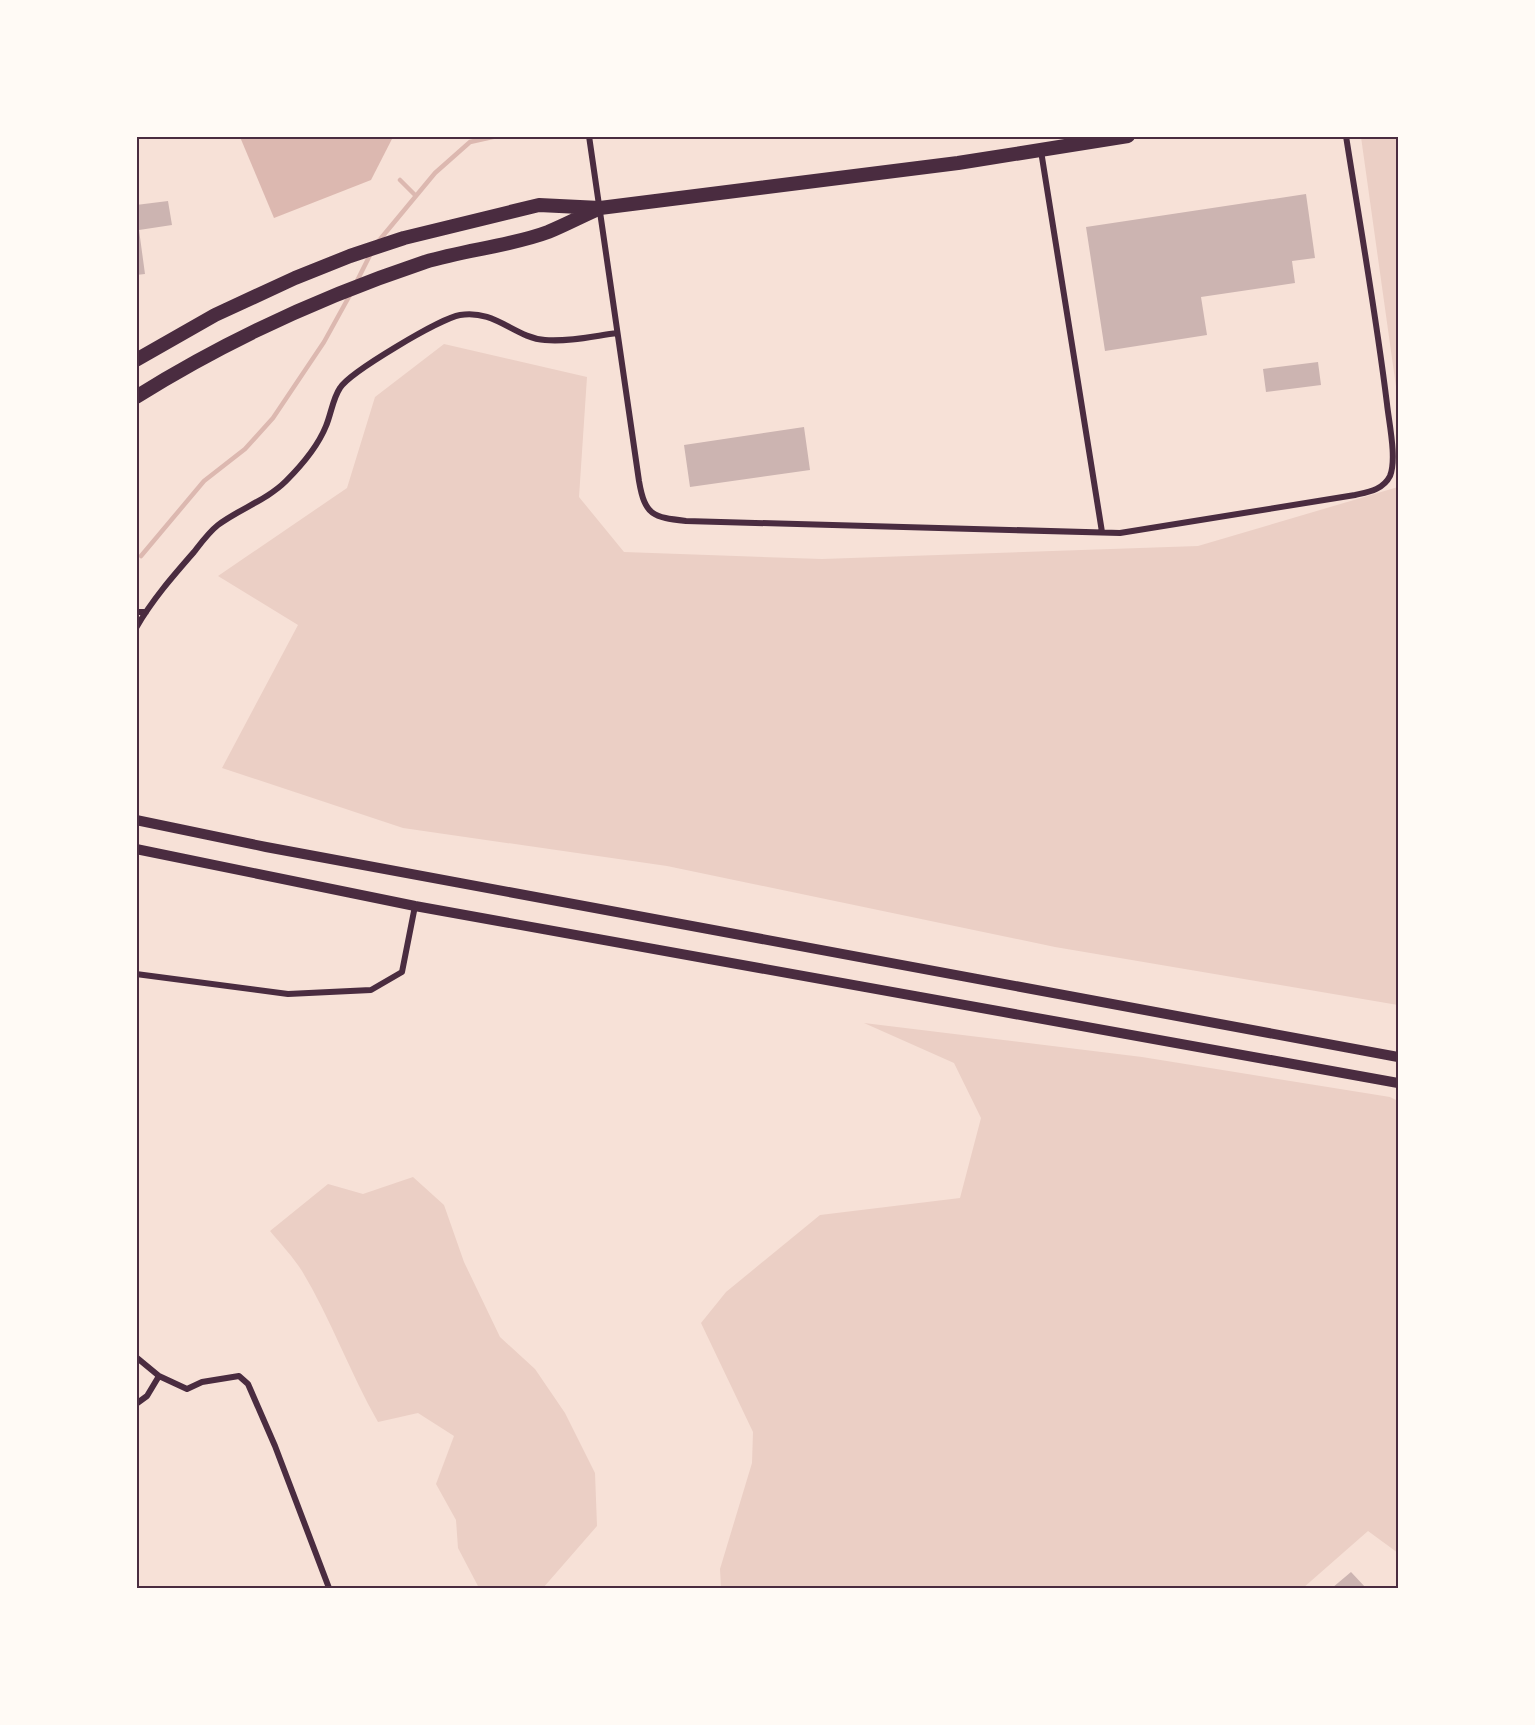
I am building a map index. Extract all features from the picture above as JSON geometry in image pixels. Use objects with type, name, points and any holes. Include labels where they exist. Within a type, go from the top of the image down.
[{"type":"main road","points":[[136,360],[215,315],[295,278],[350,256],[404,238],[539,205],[600,208],[958,163],[1128,136]]},
{"type":"main road","points":[[136,397],[232,343],[316,303],[428,261],[547,232],[600,208]]},
{"type":"street","points":[[588,136],[643,502],[649,510],[662,519],[686,521],[1120,533],[1355,495],[1374,490],[1384,484],[1390,475],[1392,443],[1384,378],[1346,136]]},
{"type":"street","points":[[1041,150],[1102,532]]},
{"type":"street","points":[[136,628],[176,573],[215,527],[285,482],[305,459],[325,428],[340,387],[360,371],[424,331],[458,315],[476,314],[499,320],[521,333],[544,340],[575,339],[617,333]]},
{"type":"street","points":[[136,612],[146,612]]},
{"type":"street","points":[[136,820],[266,847],[1398,1057]]},
{"type":"street","points":[[136,849],[415,906],[1398,1083]]},
{"type":"street","points":[[136,974],[288,994],[371,990],[402,972],[415,906]]},
{"type":"street","points":[[136,1357],[159,1376],[187,1389],[202,1382],[239,1377],[248,1384],[275,1446],[329,1588]]},
{"type":"street","points":[[136,1404],[147,1396],[159,1376]]},
{"type":"shaded area","points":[[240,137],[393,137],[371,180],[274,218]]},
{"type":"shaded area","points":[[1361,137],[1398,137],[1398,401]]},
{"type":"shaded area","points":[[444,344],[587,377],[579,497],[624,552],[822,559],[1198,546],[1398,487],[1398,1005],[1055,947],[667,866],[403,828],[222,768],[298,625],[218,576],[347,488],[375,397]]},
{"type":"shaded area","points":[[864,1023],[1142,1057],[1390,1097],[1398,1101],[1398,1553],[1368,1531],[1303,1588],[721,1588],[720,1569],[752,1463],[753,1432],[701,1323],[726,1292],[820,1215],[960,1198],[981,1118],[954,1063]]},
{"type":"shaded area","points":[[413,1177],[444,1205],[464,1262],[500,1337],[535,1369],[565,1413],[595,1473],[597,1526],[543,1588],[479,1588],[458,1548],[456,1520],[436,1484],[454,1436],[418,1413],[378,1422],[312,1289],[298,1266],[270,1231],[328,1184],[363,1194]]},
{"type":"building","points":[[1306,194],[1315,258],[1292,261],[1295,283],[1201,297],[1207,335],[1105,351],[1086,227]]},
{"type":"building","points":[[168,201],[172,225],[139,230],[145,274],[136,275],[136,205]]},
{"type":"building","points":[[1318,362],[1321,385],[1266,392],[1263,369]]},
{"type":"building","points":[[804,427],[810,470],[690,487],[684,445]]},
{"type":"building","points":[[1351,1572],[1366,1588],[1332,1588]]},
{"type":"waterway","points":[[377,243],[435,173],[470,142],[497,136]]},
{"type":"waterway","points":[[400,180],[416,196]]},
{"type":"waterway","points":[[356,283],[371,253]]},
{"type":"waterway","points":[[141,556],[204,481],[245,449],[273,418],[324,342],[351,293]]}]
